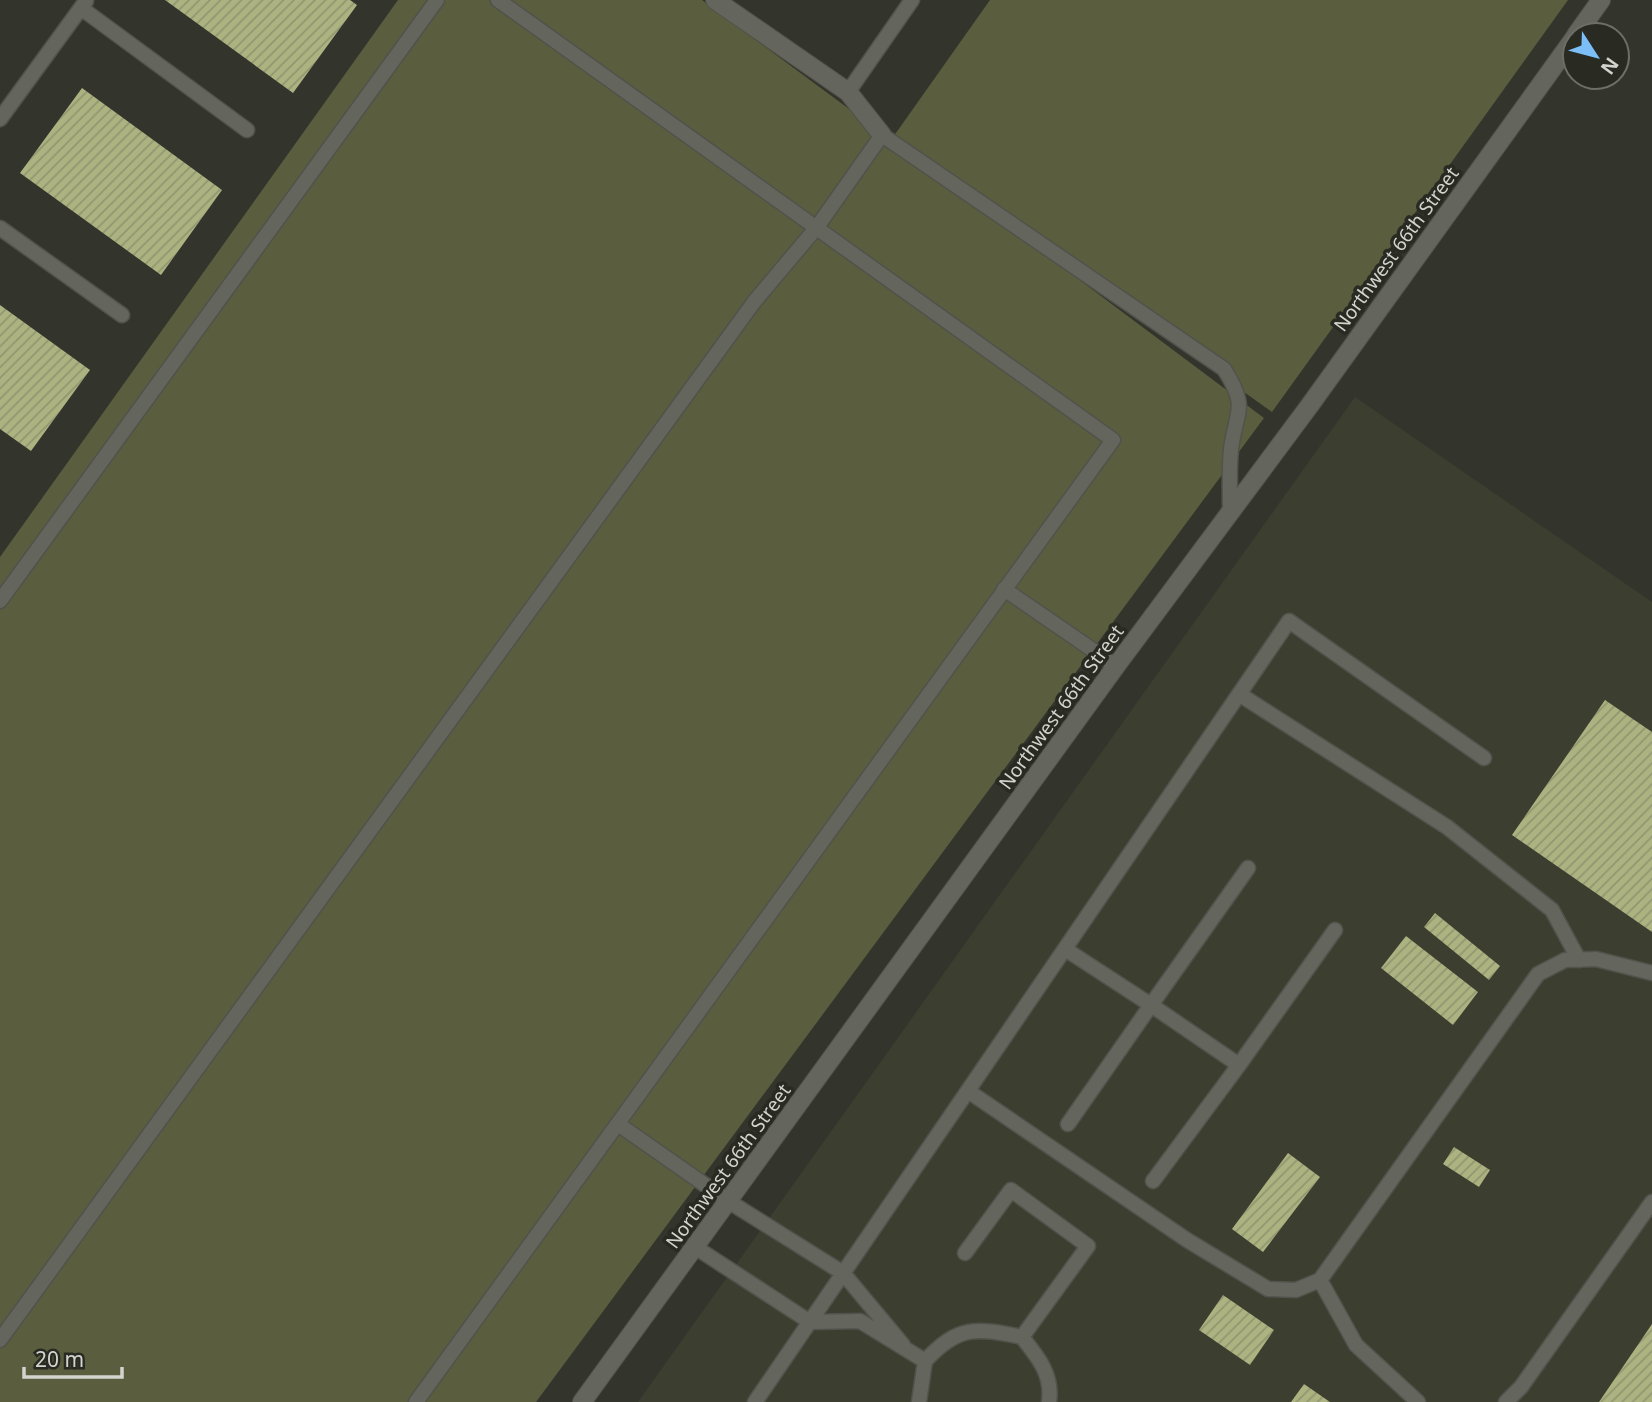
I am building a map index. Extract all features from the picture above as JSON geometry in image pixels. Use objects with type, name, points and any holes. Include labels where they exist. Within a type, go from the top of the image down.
[{"type":"street","points":[[715,0],[848,92],[882,135]]},
{"type":"street","name":"Northwest 66th Street","points":[[1586,21],[1601,0]]},
{"type":"street","name":"Northwest 66th Street","points":[[582,1402],[1561,57]]},
{"type":"lane","points":[[0,601],[437,0]]},
{"type":"lane","points":[[416,1402],[1113,440],[499,0]]},
{"type":"lane","points":[[848,92],[912,0]]},
{"type":"lane","points":[[0,120],[83,4],[247,130]]},
{"type":"lane","points":[[0,1340],[746,313],[817,227],[882,135],[1224,369],[1234,385],[1239,405],[1239,422],[1231,447],[1230,510]]},
{"type":"lane","points":[[0,228],[122,315]]},
{"type":"lane","points":[[1004,589],[1116,666]]},
{"type":"lane","points":[[755,1402],[1289,621],[1484,758]]},
{"type":"lane","points":[[1239,694],[1447,827],[1552,910],[1578,960]]},
{"type":"lane","points":[[1068,1124],[1248,868]]},
{"type":"lane","points":[[1153,1181],[1335,930]]},
{"type":"lane","points":[[1065,949],[1239,1065]]},
{"type":"lane","points":[[968,1090],[1187,1240],[1268,1289],[1296,1290],[1320,1280],[1538,974],[1565,960],[1595,959],[1652,973]]},
{"type":"lane","points":[[618,1124],[728,1201],[843,1273],[903,1345]]},
{"type":"lane","points":[[965,1253],[1011,1190],[1088,1246],[1022,1337]]},
{"type":"lane","points":[[1506,1402],[1521,1387],[1652,1202]]},
{"type":"lane","points":[[695,1247],[810,1322],[860,1321],[925,1361]]},
{"type":"lane","points":[[1320,1280],[1356,1345],[1418,1402]]},
{"type":"lane","points":[[919,1402],[925,1361],[941,1343],[978,1328],[1022,1337],[1043,1364],[1051,1389],[1049,1402]]},
{"type":"shaded area","points":[[1355,397],[1652,602],[1652,1402],[638,1402]]},
{"type":"green space","points":[[398,0],[702,0],[891,140],[990,0],[1568,0],[1272,412],[934,171],[1264,418],[536,1402],[0,1402],[0,557]]},
{"type":"building","points":[[165,0],[350,0],[357,5],[293,93]]},
{"type":"building","points":[[82,88],[222,190],[161,275],[20,173]]},
{"type":"building","points":[[0,305],[90,370],[31,451],[0,429]]},
{"type":"building","points":[[1605,700],[1652,732],[1652,932],[1512,835]]},
{"type":"building","points":[[1435,913],[1500,966],[1489,980],[1424,927]]},
{"type":"building","points":[[1406,936],[1478,992],[1453,1025],[1381,968]]},
{"type":"building","points":[[1454,1147],[1490,1170],[1479,1187],[1443,1164]]},
{"type":"building","points":[[1288,1153],[1320,1177],[1263,1252],[1232,1229]]},
{"type":"building","points":[[1223,1295],[1274,1330],[1250,1365],[1199,1330]]},
{"type":"building","points":[[1652,1324],[1652,1402],[1599,1402]]},
{"type":"building","points":[[1304,1384],[1330,1402],[1291,1402]]}]
